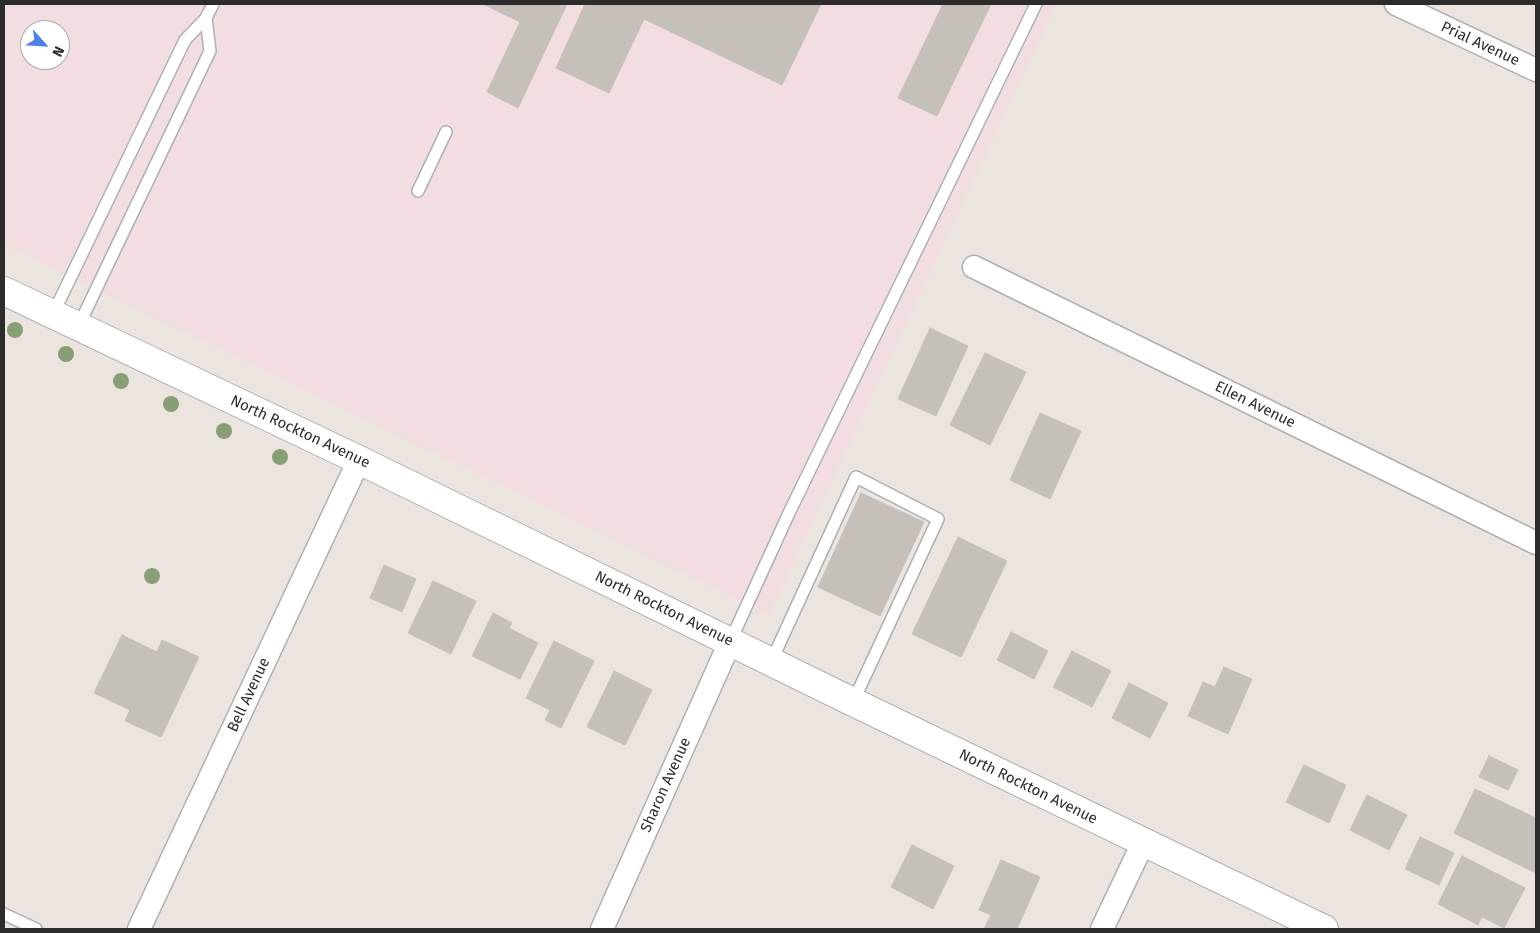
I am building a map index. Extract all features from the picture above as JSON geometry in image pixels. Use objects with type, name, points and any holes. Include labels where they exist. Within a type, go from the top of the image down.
[{"type":"main road","name":"North Rockton Avenue","points":[[4,292],[359,460],[1143,843],[1324,929]]},
{"type":"street","name":"Prial Avenue","points":[[1396,4],[1536,70]]},
{"type":"street","name":"Ellen Avenue","points":[[974,267],[1536,543]]},
{"type":"street","name":"Bell Avenue","points":[[139,929],[359,460]]},
{"type":"street","name":"Sharon Avenue","points":[[602,929],[730,642]]},
{"type":"street","points":[[1102,929],[1143,843]]},
{"type":"lane","points":[[52,314],[185,40],[206,18],[213,4]]},
{"type":"lane","points":[[730,642],[789,513],[1036,4]]},
{"type":"lane","points":[[78,327],[210,51],[206,18]]},
{"type":"lane","points":[[418,191],[446,132]]},
{"type":"lane","points":[[771,662],[856,477],[938,519],[853,702]]},
{"type":"lane","points":[[4,914],[36,929]]},
{"type":"shaded area","points":[[4,4],[1057,4],[769,615],[4,245]]},
{"type":"building","points":[[483,4],[567,4],[518,108],[487,92],[520,22]]},
{"type":"building","points":[[585,4],[821,4],[782,85],[644,19],[609,93],[556,68]]},
{"type":"building","points":[[943,4],[991,4],[937,116],[898,98]]},
{"type":"building","points":[[930,328],[968,346],[936,416],[898,399]]},
{"type":"building","points":[[985,353],[1026,372],[990,445],[950,425]]},
{"type":"building","points":[[1040,413],[1081,431],[1050,499],[1010,480]]},
{"type":"building","points":[[861,493],[924,522],[880,616],[818,587]]},
{"type":"building","points":[[958,537],[1007,561],[961,657],[912,634]]},
{"type":"building","points":[[384,565],[416,579],[402,612],[370,598]]},
{"type":"building","points":[[433,581],[476,601],[451,654],[408,633]]},
{"type":"building","points":[[493,613],[512,623],[509,628],[538,643],[520,679],[472,656]]},
{"type":"building","points":[[1011,632],[1048,651],[1034,679],[997,660]]},
{"type":"building","points":[[122,635],[157,652],[162,640],[199,657],[161,737],[125,721],[130,710],[94,693]]},
{"type":"building","points":[[554,641],[594,661],[561,728],[545,720],[550,710],[526,698]]},
{"type":"building","points":[[1072,651],[1111,671],[1092,707],[1053,687]]},
{"type":"building","points":[[1224,667],[1252,679],[1228,734],[1188,716],[1203,682],[1215,687]]},
{"type":"building","points":[[614,671],[652,690],[625,745],[587,727]]},
{"type":"building","points":[[1129,683],[1168,703],[1150,738],[1112,718]]},
{"type":"building","points":[[1489,756],[1518,770],[1508,790],[1479,777]]},
{"type":"building","points":[[1304,765],[1346,785],[1329,823],[1286,802]]},
{"type":"building","points":[[1475,789],[1536,818],[1536,873],[1454,833]]},
{"type":"building","points":[[1367,795],[1407,815],[1389,850],[1350,830]]},
{"type":"building","points":[[1420,837],[1454,853],[1439,885],[1405,869]]},
{"type":"building","points":[[912,845],[954,866],[933,909],[891,887]]},
{"type":"building","points":[[1462,856],[1525,888],[1504,928],[1482,917],[1478,925],[1438,904]]},
{"type":"building","points":[[1001,860],[1040,877],[1017,929],[984,929],[991,915],[979,910]]}]
